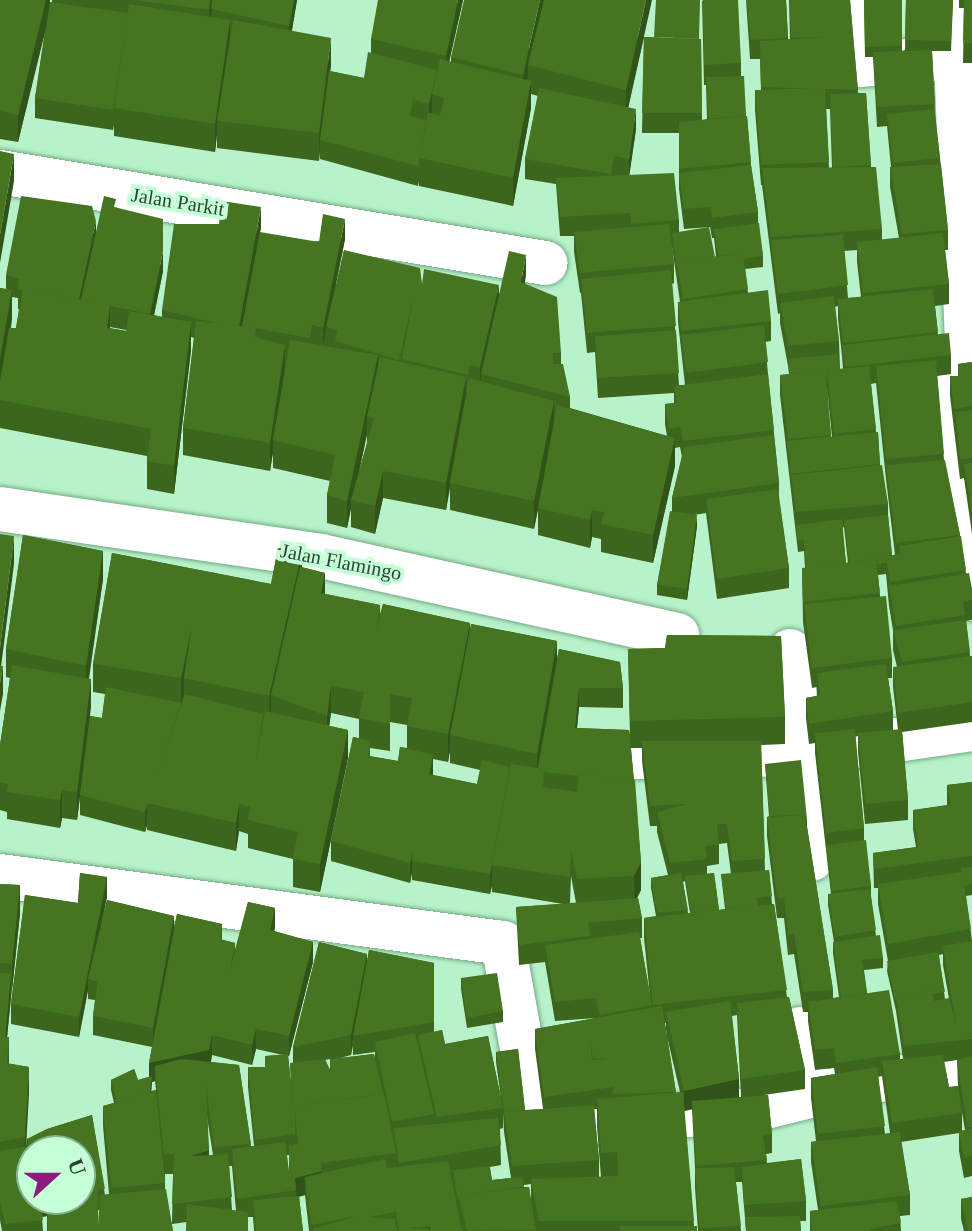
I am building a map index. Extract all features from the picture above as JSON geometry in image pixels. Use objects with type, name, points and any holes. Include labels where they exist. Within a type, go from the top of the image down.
[{"type":"street","points":[[857,0],[859,65],[956,57]]},
{"type":"street","points":[[958,0],[956,57],[967,344],[965,378],[944,413],[972,599]]},
{"type":"street","name":"Jalan Parkit","points":[[0,172],[545,263]]},
{"type":"street","name":"Jalan Flamingo","points":[[0,509],[321,556],[677,635]]},
{"type":"street","points":[[790,651],[812,859]]},
{"type":"street","points":[[638,757],[800,754],[972,729]]},
{"type":"street","points":[[0,876],[503,943],[536,1127],[754,1110],[809,1095],[972,1068]]},
{"type":"street","points":[[800,1029],[809,1095]]},
{"type":"building","points":[[0,0],[46,0],[18,115],[0,111]]},
{"type":"building","points":[[134,0],[210,0],[209,10]]},
{"type":"building","points":[[212,0],[294,0],[289,26],[211,9]]},
{"type":"building","points":[[378,0],[458,0],[446,56],[371,39]]},
{"type":"building","points":[[464,0],[540,0],[523,75],[451,57]]},
{"type":"building","points":[[544,0],[646,0],[626,90],[528,65]]},
{"type":"building","points":[[656,0],[700,0],[699,39],[654,37]]},
{"type":"building","points":[[703,0],[738,0],[741,63],[704,65]]},
{"type":"building","points":[[747,0],[786,0],[788,38],[750,40]]},
{"type":"building","points":[[790,0],[850,0],[858,90],[761,87],[760,41],[829,37],[791,38]]},
{"type":"building","points":[[864,0],[902,0],[902,46],[865,47]]},
{"type":"building","points":[[906,0],[953,0],[951,41],[905,40]]},
{"type":"building","points":[[964,0],[972,0],[972,43],[963,43]]},
{"type":"building","points":[[50,2],[128,13],[113,110],[35,98]]},
{"type":"building","points":[[129,4],[230,20],[215,124],[114,108]]},
{"type":"building","points":[[233,20],[331,38],[319,133],[217,121]]},
{"type":"building","points":[[644,37],[701,39],[702,113],[642,113]]},
{"type":"building","points":[[932,50],[935,104],[877,107],[873,52]]},
{"type":"building","points":[[368,52],[437,70],[429,104],[413,100],[410,116],[426,120],[418,166],[320,140],[329,71],[364,78]]},
{"type":"building","points":[[440,59],[531,81],[513,178],[419,158],[428,113],[440,115],[444,98],[432,94]]},
{"type":"building","points":[[744,76],[746,116],[708,119],[706,77]]},
{"type":"building","points":[[539,88],[636,109],[629,159],[614,156],[611,174],[525,159]]},
{"type":"building","points":[[825,88],[829,162],[761,165],[755,90]]},
{"type":"building","points":[[866,93],[871,165],[833,167],[830,94]]},
{"type":"building","points":[[934,109],[940,158],[893,163],[887,114]]},
{"type":"building","points":[[747,116],[751,162],[679,169],[679,122]]},
{"type":"building","points":[[0,151],[14,154],[0,235]]},
{"type":"building","points":[[941,164],[948,230],[902,234],[890,167]]},
{"type":"building","points":[[751,165],[758,212],[712,218],[710,207],[684,209],[679,173]]},
{"type":"building","points":[[876,167],[882,229],[771,237],[762,168]]},
{"type":"building","points":[[674,173],[679,220],[631,224],[630,213],[560,217],[556,178]]},
{"type":"building","points":[[21,196],[92,206],[96,221],[79,299],[18,289],[19,279],[6,275]]},
{"type":"building","points":[[104,196],[116,199],[114,207],[163,219],[163,251],[150,314],[81,300]]},
{"type":"building","points":[[222,201],[261,207],[239,326],[162,310],[174,224],[219,224]]},
{"type":"building","points":[[323,214],[345,219],[323,328],[312,325],[310,338],[242,326],[260,232],[319,242]]},
{"type":"building","points":[[759,223],[763,256],[744,259],[743,253],[718,256],[714,229]]},
{"type":"building","points":[[669,224],[674,264],[580,273],[574,232]]},
{"type":"building","points":[[709,227],[715,257],[677,262],[677,268],[672,233]]},
{"type":"building","points":[[943,233],[949,284],[863,293],[857,242]]},
{"type":"building","points":[[843,235],[848,285],[778,294],[771,240]]},
{"type":"building","points":[[344,250],[420,268],[422,284],[424,269],[499,285],[480,367],[469,365],[468,375],[402,359],[413,298],[399,360],[335,341],[337,330],[326,327]]},
{"type":"building","points":[[509,251],[526,255],[521,282],[557,297],[561,353],[553,353],[553,364],[563,364],[570,397],[481,374]]},
{"type":"building","points":[[743,253],[748,289],[683,299],[677,262]]},
{"type":"building","points":[[671,270],[676,326],[587,333],[581,279]]},
{"type":"building","points":[[0,288],[12,290],[0,358]]},
{"type":"building","points":[[23,289],[110,305],[107,328],[126,331],[129,311],[191,322],[174,466],[147,461],[151,429],[0,400],[9,328],[16,328]]},
{"type":"building","points":[[933,289],[938,332],[843,343],[838,299]]},
{"type":"building","points":[[768,290],[771,321],[681,331],[678,302]]},
{"type":"building","points":[[834,296],[839,341],[788,346],[780,303]]},
{"type":"building","points":[[196,321],[256,328],[255,337],[285,345],[270,443],[183,428]]},
{"type":"building","points":[[764,325],[768,362],[686,373],[681,335]]},
{"type":"building","points":[[676,330],[679,373],[598,378],[595,336]]},
{"type":"building","points":[[949,333],[951,355],[845,367],[842,345]]},
{"type":"building","points":[[290,340],[378,355],[347,501],[327,495],[335,455],[273,440]]},
{"type":"building","points":[[838,354],[840,369],[827,370],[827,377],[825,371],[790,374],[788,359]]},
{"type":"building","points":[[380,357],[466,377],[446,483],[383,471],[375,506],[351,500],[374,418],[367,416]]},
{"type":"building","points":[[936,360],[944,454],[886,459],[876,366]]},
{"type":"building","points":[[972,362],[972,406],[954,409],[950,376],[959,376],[958,364]]},
{"type":"building","points":[[869,366],[876,429],[834,434],[827,370]]},
{"type":"building","points":[[825,371],[831,435],[788,439],[780,375]]},
{"type":"building","points":[[768,374],[774,430],[683,441],[680,427],[669,429],[665,404],[676,403],[674,386]]},
{"type":"building","points":[[469,378],[554,401],[534,501],[450,483]]},
{"type":"building","points":[[557,405],[675,438],[653,535],[601,524],[604,512],[592,510],[590,520],[538,508]]},
{"type":"building","points":[[972,410],[972,458],[960,459],[955,412]]},
{"type":"building","points":[[878,432],[880,464],[791,474],[787,441]]},
{"type":"building","points":[[774,435],[779,483],[672,498],[684,447]]},
{"type":"building","points":[[945,460],[960,535],[896,543],[886,465]]},
{"type":"building","points":[[972,463],[972,514],[964,464]]},
{"type":"building","points":[[882,465],[888,504],[796,512],[791,475]]},
{"type":"building","points":[[778,489],[789,568],[717,579],[706,499]]},
{"type":"building","points":[[670,511],[697,515],[687,589],[657,585]]},
{"type":"building","points":[[888,515],[892,555],[886,556],[886,563],[877,564],[876,559],[849,562],[844,520]]},
{"type":"building","points":[[842,519],[846,563],[806,568],[804,540],[798,541],[796,525]]},
{"type":"building","points":[[0,534],[14,536],[0,648]]},
{"type":"building","points":[[23,535],[103,551],[86,666],[6,649]]},
{"type":"building","points":[[961,536],[966,570],[890,582],[886,556],[900,554],[899,546]]},
{"type":"building","points":[[278,548],[302,552],[269,696],[184,678],[192,626],[181,678],[93,664],[112,553],[271,584]]},
{"type":"building","points":[[876,559],[880,593],[803,602],[802,568]]},
{"type":"building","points":[[300,567],[325,573],[321,593],[380,605],[377,630],[383,604],[470,623],[448,734],[407,726],[412,698],[390,694],[390,724],[359,718],[364,692],[331,686],[327,716],[271,695]]},
{"type":"building","points":[[969,573],[972,600],[963,602],[965,615],[896,626],[889,586]]},
{"type":"building","points":[[886,596],[892,658],[812,668],[804,604]]},
{"type":"building","points":[[966,620],[970,652],[902,662],[893,630]]},
{"type":"building","points":[[471,624],[557,641],[537,754],[450,735]]},
{"type":"building","points":[[667,635],[781,636],[785,717],[630,721],[628,649],[665,648]]},
{"type":"building","points":[[559,649],[620,662],[623,688],[579,688],[575,728],[629,730],[634,780],[544,772],[544,769],[538,768]]},
{"type":"building","points":[[972,656],[972,702],[898,713],[893,667]]},
{"type":"building","points":[[886,664],[893,711],[809,724],[806,698],[820,695],[817,673]]},
{"type":"building","points":[[12,665],[91,679],[77,792],[62,790],[60,800],[7,792],[8,784],[0,783],[0,745]]},
{"type":"building","points":[[106,687],[181,703],[145,812],[80,795],[90,716],[102,718]]},
{"type":"building","points":[[185,694],[263,714],[255,765],[265,711],[348,730],[320,864],[293,859],[298,832],[248,820],[250,807],[239,804],[236,823],[147,803]]},
{"type":"building","points":[[855,729],[864,828],[826,833],[815,733]]},
{"type":"building","points":[[902,729],[908,800],[865,804],[858,733]]},
{"type":"building","points":[[353,737],[370,741],[368,756],[398,761],[400,747],[433,755],[429,774],[477,784],[482,760],[510,767],[490,874],[412,861],[413,850],[410,863],[331,841]]},
{"type":"building","points":[[642,741],[761,741],[765,859],[732,861],[727,824],[717,824],[719,845],[705,846],[707,859],[670,863],[657,812],[687,804],[650,806]]},
{"type":"building","points":[[801,760],[807,819],[805,815],[770,816],[765,764]]},
{"type":"building","points":[[511,764],[544,769],[543,787],[577,792],[579,774],[635,780],[641,862],[634,876],[577,879],[571,849],[570,877],[492,865]]},
{"type":"building","points":[[972,782],[972,856],[874,869],[873,853],[918,847],[913,810],[951,805],[947,785]]},
{"type":"building","points":[[805,815],[833,990],[803,992],[794,934],[788,935],[784,898],[777,898],[767,817]]},
{"type":"building","points":[[866,840],[871,886],[832,891],[826,845]]},
{"type":"building","points":[[972,867],[972,884],[964,886],[961,868]]},
{"type":"building","points":[[769,870],[772,896],[757,898],[758,906],[726,909],[721,874]]},
{"type":"building","points":[[962,872],[971,929],[888,944],[878,884]]},
{"type":"building","points":[[80,873],[107,877],[79,1017],[11,1004],[25,895],[78,903]]},
{"type":"building","points":[[681,873],[688,910],[657,913],[651,878]]},
{"type":"building","points":[[714,873],[719,910],[691,913],[685,876]]},
{"type":"building","points":[[0,884],[20,885],[12,964],[0,963]]},
{"type":"building","points":[[870,889],[876,930],[835,937],[828,894]]},
{"type":"building","points":[[638,898],[642,918],[588,923],[590,936],[519,945],[516,907]]},
{"type":"building","points":[[107,900],[174,916],[153,1028],[93,1016],[98,981],[88,979]]},
{"type":"building","points":[[248,902],[275,908],[270,930],[313,942],[289,1036],[256,1029],[252,1045],[212,1035],[209,1050],[149,1063],[177,914],[222,924],[220,939],[235,943],[229,974]]},
{"type":"building","points":[[774,904],[787,990],[653,1005],[644,918]]},
{"type":"building","points":[[639,932],[652,1005],[599,1015],[596,998],[555,1002],[545,945]]},
{"type":"building","points":[[880,935],[883,958],[862,960],[867,993],[841,997],[833,942]]},
{"type":"building","points":[[972,941],[972,1039],[904,1046],[896,996],[932,991],[934,1001],[949,998],[956,1025],[943,946]]},
{"type":"building","points":[[319,942],[367,954],[351,1035],[293,1047]]},
{"type":"building","points":[[369,950],[434,963],[434,1022],[353,1036]]},
{"type":"building","points":[[938,952],[945,992],[896,996],[895,1001],[887,961]]},
{"type":"building","points":[[0,973],[11,974],[5,1037],[0,1037]]},
{"type":"building","points":[[497,973],[503,1011],[467,1018],[461,978]]},
{"type":"building","points":[[889,990],[900,1054],[836,1063],[834,1048],[815,1050],[808,1002]]},
{"type":"building","points":[[789,997],[805,1070],[741,1079],[737,1003]]},
{"type":"building","points":[[730,1001],[739,1079],[684,1091],[666,1012]]},
{"type":"building","points":[[662,1006],[676,1092],[614,1094],[613,1087],[544,1097],[535,1029]]},
{"type":"building","points":[[442,1030],[445,1044],[488,1036],[503,1108],[437,1117],[418,1035]]},
{"type":"building","points":[[415,1033],[434,1114],[392,1122],[375,1042]]},
{"type":"building","points":[[0,1037],[9,1037],[7,1063],[29,1067],[25,1135],[16,1135],[16,1139],[0,1142]]},
{"type":"building","points":[[518,1049],[525,1110],[504,1112],[496,1052]]},
{"type":"building","points":[[288,1054],[293,1106],[384,1094],[396,1153],[321,1163],[322,1171],[295,1178],[296,1190],[237,1199],[232,1149],[285,1142],[289,1173],[289,1146],[298,1144],[295,1112],[295,1134],[255,1140],[248,1067],[265,1067],[265,1056]]},
{"type":"building","points":[[374,1054],[383,1094],[293,1106],[290,1063],[325,1059],[331,1072],[330,1059]]},
{"type":"building","points":[[943,1055],[949,1087],[958,1086],[962,1113],[892,1123],[882,1061]]},
{"type":"building","points":[[972,1056],[972,1127],[967,1127],[957,1060]]},
{"type":"building","points":[[182,1059],[239,1065],[251,1144],[214,1147],[206,1085],[209,1150],[191,1156],[228,1154],[232,1197],[172,1204],[174,1154],[164,1155],[155,1066]]},
{"type":"building","points":[[877,1067],[885,1126],[818,1134],[811,1078]]},
{"type":"building","points":[[134,1069],[138,1080],[152,1076],[150,1092],[117,1102],[111,1080]]},
{"type":"building","points":[[156,1090],[165,1183],[111,1188],[103,1106]]},
{"type":"building","points":[[683,1092],[694,1221],[539,1221],[531,1179],[618,1176],[617,1152],[601,1153],[597,1099]]},
{"type":"building","points":[[768,1095],[772,1134],[763,1135],[767,1160],[696,1166],[692,1101]]},
{"type":"building","points":[[594,1105],[599,1160],[512,1166],[504,1112]]},
{"type":"building","points":[[92,1115],[96,1135],[35,1135]]},
{"type":"building","points":[[498,1118],[501,1145],[399,1163],[394,1128]]},
{"type":"building","points":[[972,1129],[972,1156],[964,1158],[959,1131]]},
{"type":"building","points":[[900,1132],[910,1195],[821,1206],[811,1142]]},
{"type":"building","points":[[96,1138],[105,1189],[98,1190],[98,1231],[48,1231],[48,1215],[96,1215]]},
{"type":"building","points":[[16,1148],[16,1215],[42,1215],[43,1220],[5,1224],[0,1200],[0,1151]]},
{"type":"building","points":[[385,1159],[387,1168],[448,1161],[462,1231],[431,1231],[430,1226],[409,1228],[429,1231],[399,1231],[396,1212],[368,1217],[395,1219],[397,1231],[313,1231],[357,1216],[311,1225],[305,1177]]},
{"type":"building","points":[[801,1159],[806,1201],[744,1205],[742,1167]]},
{"type":"building","points":[[489,1166],[492,1180],[522,1177],[524,1187],[458,1195],[458,1201],[453,1170]]},
{"type":"building","points":[[734,1167],[741,1226],[699,1228],[695,1168]]},
{"type":"building","points":[[529,1187],[536,1230],[467,1231],[458,1195]]},
{"type":"building","points":[[166,1189],[173,1231],[98,1231],[100,1195]]},
{"type":"building","points":[[299,1196],[303,1231],[256,1231],[253,1200]]},
{"type":"building","points":[[972,1197],[972,1231],[968,1231],[961,1199]]},
{"type":"building","points":[[897,1201],[901,1223],[870,1231],[812,1231],[810,1211]]},
{"type":"building","points":[[187,1204],[248,1212],[248,1231],[186,1231]]},
{"type":"building","points":[[800,1216],[801,1231],[746,1231],[745,1217]]},
{"type":"building","points":[[620,1226],[697,1226],[697,1231],[620,1231]]}]
